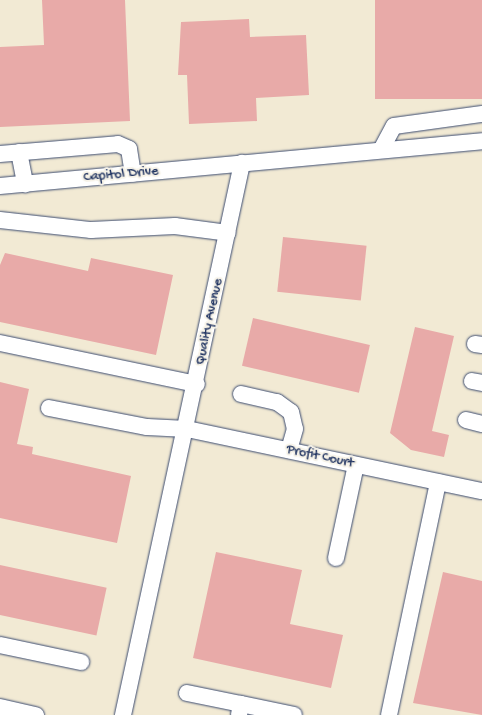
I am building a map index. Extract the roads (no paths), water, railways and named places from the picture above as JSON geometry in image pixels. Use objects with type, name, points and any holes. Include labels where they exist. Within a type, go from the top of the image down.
[{"type":"street","points":[[381,150],[394,126],[482,114]]},
{"type":"street","points":[[242,163],[482,140]]},
{"type":"street","points":[[0,154],[118,144],[129,149],[133,174]]},
{"type":"street","points":[[19,152],[25,184]]},
{"type":"street","name":"Capitol Drive","points":[[0,186],[242,163]]},
{"type":"street","name":"Quality Avenue","points":[[123,715],[197,384],[242,163]]},
{"type":"street","points":[[0,220],[91,230],[175,226],[228,233]]},
{"type":"street","points":[[0,343],[197,384]]},
{"type":"street","points":[[240,394],[277,402],[292,412],[295,429],[289,450]]},
{"type":"street","name":"Profit Court","points":[[49,408],[147,427],[187,429],[482,491]]},
{"type":"street","points":[[336,558],[356,465]]},
{"type":"street","points":[[389,715],[445,483]]},
{"type":"street","points":[[0,645],[81,662]]},
{"type":"street","points":[[187,693],[240,710],[294,715]]},
{"type":"street","points":[[0,707],[36,715]]}]
